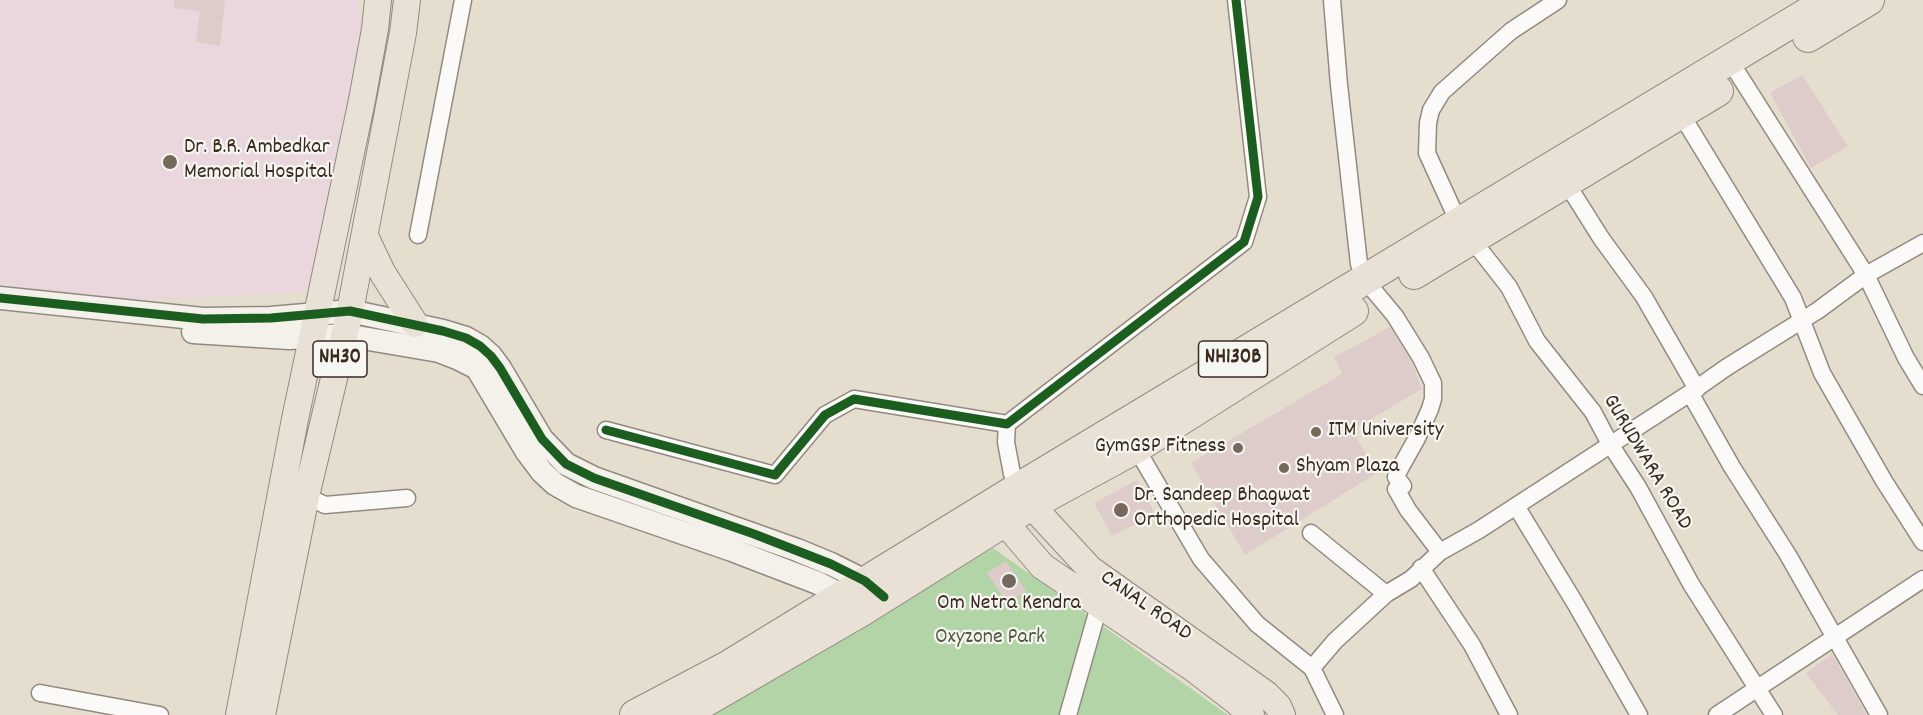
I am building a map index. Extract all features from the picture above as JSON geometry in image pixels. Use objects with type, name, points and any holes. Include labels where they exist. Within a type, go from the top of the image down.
[{"type":"highway","name":"NH130B","points":[[1466,231],[1567,184],[1681,114],[1735,69],[1829,0]]},
{"type":"highway","name":"NH130B","points":[[682,715],[863,596],[1025,496],[1735,69],[1869,0]]},
{"type":"highway","name":"NH130B","points":[[1025,496],[1136,448],[1372,288]]},
{"type":"highway","name":"NH130B","points":[[635,715],[863,596]]},
{"type":"main road","name":"NH30","points":[[239,715],[290,441],[362,100],[378,0]]},
{"type":"main road","name":"NH30","points":[[262,715],[306,496],[348,323],[402,44],[407,0]]},
{"type":"main road","points":[[365,236],[382,272],[415,324]]},
{"type":"main road","name":"CANAL ROAD","points":[[1025,496],[1090,569],[1266,694],[1278,706],[1282,715]]},
{"type":"main road","name":"CANAL ROAD","points":[[997,513],[1042,566],[1194,669],[1251,715]]},
{"type":"street","points":[[418,235],[463,0]]},
{"type":"street","points":[[606,430],[775,475],[825,415],[854,399],[1007,424],[1244,242],[1258,197],[1236,0]]},
{"type":"street","points":[[1332,0],[1359,264],[1372,288],[1395,316],[1421,358],[1433,383],[1433,399],[1430,409],[1398,472],[1396,477],[1402,486],[1396,489],[1412,517],[1440,552]]},
{"type":"street","name":"GURUDWARA ROAD","points":[[1558,0],[1511,31],[1442,92],[1431,110],[1427,153],[1466,231],[1509,287],[1536,341],[1593,412],[1610,444],[1638,487],[1691,584],[1774,715]]},
{"type":"street","points":[[1735,69],[1866,275],[1906,358],[1923,386]]},
{"type":"street","points":[[1681,114],[1793,298],[1822,373],[1884,481],[1923,542]]},
{"type":"street","points":[[1567,184],[1601,238],[1644,297],[1732,467],[1788,555],[1879,715]]},
{"type":"street","points":[[1312,668],[1335,641],[1386,594],[1411,579],[1440,552],[1516,506],[1727,367],[1803,320],[1866,275],[1923,243]]},
{"type":"street","points":[[0,298],[203,319],[271,318],[315,325],[415,324],[466,338],[491,356],[542,439],[566,464],[594,478],[797,550],[863,596]]},
{"type":"street","points":[[0,315],[57,318],[256,337],[289,338],[315,325]]},
{"type":"street","points":[[348,323],[439,351],[477,368],[519,439],[542,472],[555,484],[576,496],[754,558],[818,583],[863,596]]},
{"type":"street","points":[[1007,424],[1006,442],[1012,474],[1025,496]]},
{"type":"street","points":[[1136,448],[1201,559],[1257,624],[1312,668],[1335,715]]},
{"type":"street","points":[[306,496],[325,505],[407,498]]},
{"type":"street","points":[[1516,506],[1639,715]]},
{"type":"street","points":[[1311,533],[1386,594]]},
{"type":"street","points":[[1421,568],[1472,645],[1509,715]]},
{"type":"street","points":[[1717,715],[1923,579]]},
{"type":"street","points":[[1068,715],[1099,606]]},
{"type":"street","points":[[39,693],[160,715]]},
{"type":"shaded area","name":"Dr. B.R. Ambedkar Memorial Hospital","points":[[0,0],[357,0],[365,33],[315,291],[167,299],[35,297],[0,292]]},
{"type":"green space","name":"Oxyzone Park","points":[[993,548],[1228,715],[708,715]]},
{"type":"building","points":[[174,0],[225,0],[220,46],[196,42],[200,11],[174,8]]},
{"type":"building","points":[[1802,75],[1848,146],[1811,168],[1770,93]]},
{"type":"building","name":"Shyam Plaza","points":[[1390,327],[1412,363],[1422,389],[1352,430],[1377,473],[1245,555],[1191,463],[1342,374],[1334,357]]},
{"type":"building","points":[[1137,480],[1155,514],[1112,536],[1094,503]]},
{"type":"building","points":[[1006,561],[1026,591],[1007,603],[987,573]]},
{"type":"building","points":[[1832,654],[1867,715],[1838,715],[1806,673]]},
{"type":"cycle path","points":[[606,430],[775,475],[825,415],[854,399],[1007,424],[1244,242],[1258,197],[1236,0]]},
{"type":"cycle path","points":[[0,298],[203,319],[271,318],[350,311],[466,338],[491,356],[542,439],[566,464],[594,478],[754,534],[831,564],[865,581],[884,597]]},
{"type":"place","name":"Dr. B.R. Ambedkar Memorial Hospital","points":[[170,162]]},
{"type":"place","name":"ITM University","points":[[1316,432]]},
{"type":"place","name":"GymGSP Fitness","points":[[1238,448]]},
{"type":"place","name":"Shyam Plaza","points":[[1284,468]]},
{"type":"place","name":"Dr. Sandeep Bhagwat Orthopedic Hospital","points":[[1121,510]]},
{"type":"place","name":"Om Netra Kendra","points":[[1009,581]]}]
